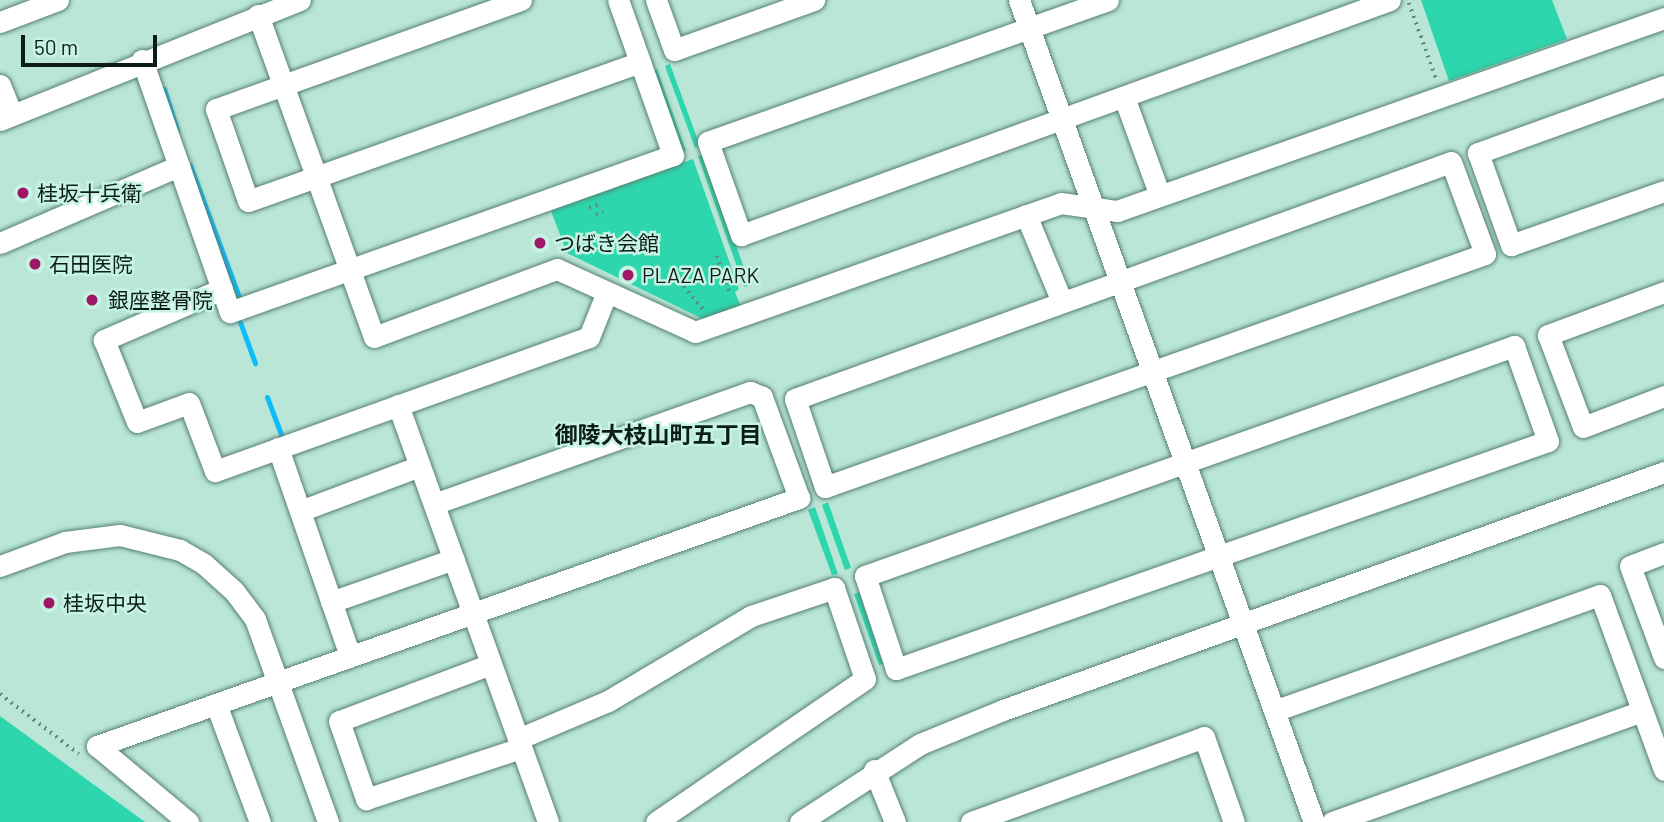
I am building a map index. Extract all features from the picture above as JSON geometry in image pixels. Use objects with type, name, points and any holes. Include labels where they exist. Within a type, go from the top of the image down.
[{"type":"street","points":[[0,22],[58,0]]},
{"type":"street","points":[[0,85],[6,118],[142,60],[300,0]]},
{"type":"street","points":[[521,0],[216,110],[248,201],[640,62]]},
{"type":"street","points":[[142,60],[230,312],[673,155],[618,0]]},
{"type":"street","points":[[656,0],[674,50],[814,0]]},
{"type":"street","points":[[1019,0],[1314,822]]},
{"type":"street","points":[[1108,0],[708,142],[741,235],[1390,0]]},
{"type":"street","points":[[258,15],[374,337],[557,269],[695,332],[1061,203],[1117,211],[1664,18]]},
{"type":"street","points":[[1664,86],[1478,153],[1511,245],[1664,191]]},
{"type":"street","points":[[1124,97],[1160,196]]},
{"type":"street","points":[[1451,162],[1485,254],[825,487],[795,398],[1120,281],[1451,162]]},
{"type":"street","points":[[0,243],[179,166]]},
{"type":"street","points":[[1026,215],[1062,302]]},
{"type":"street","points":[[222,289],[104,340],[137,422],[189,403],[215,471],[589,337],[607,292]]},
{"type":"street","points":[[1664,292],[1548,335],[1583,427],[1664,396]]},
{"type":"street","points":[[1514,346],[1548,440],[1219,556],[896,669],[865,576],[1514,346]]},
{"type":"street","points":[[188,822],[97,746],[799,498],[762,397],[750,392],[434,504]]},
{"type":"street","points":[[398,405],[548,822]]},
{"type":"street","points":[[278,448],[351,656]]},
{"type":"street","points":[[300,511],[420,466]]},
{"type":"street","points":[[800,822],[874,770],[920,744],[1003,710],[1242,621],[1664,472]]},
{"type":"street","points":[[0,566],[91,536],[144,539],[180,550],[234,591],[255,619],[328,822]]},
{"type":"street","points":[[1664,553],[1630,566],[1664,658]]},
{"type":"street","points":[[331,602],[454,559]]},
{"type":"street","points":[[491,664],[339,721],[366,799],[520,743],[608,701],[751,616],[834,587],[865,679],[656,822]]},
{"type":"street","points":[[1275,711],[1600,595],[1664,770]]},
{"type":"street","points":[[216,704],[260,822]]},
{"type":"street","points":[[1332,822],[1642,710]]},
{"type":"street","points":[[971,822],[1204,737],[1234,822]]},
{"type":"street","points":[[874,770],[895,822]]},
{"type":"path","points":[[1408,0],[1443,96]]},
{"type":"path","points":[[589,208],[600,204]]},
{"type":"path","points":[[596,215],[603,212]]},
{"type":"path","points":[[717,256],[731,296]]},
{"type":"path","points":[[670,270],[704,311]]},
{"type":"green space","points":[[1421,0],[1552,0],[1567,39],[1449,81]]},
{"type":"green space","points":[[670,64],[700,146],[695,148],[665,66]]},
{"type":"green space","points":[[657,69],[686,151],[681,153],[651,71]]},
{"type":"green space","points":[[704,154],[750,285],[744,287],[698,156]]},
{"type":"green space","points":[[693,159],[739,289],[735,292],[741,307],[705,320],[567,253],[551,211]]},
{"type":"green space","points":[[828,502],[851,568],[845,570],[822,505]]},
{"type":"green space","points":[[815,507],[838,574],[832,575],[808,510]]},
{"type":"green space","points":[[860,592],[886,663],[879,665],[854,594]]},
{"type":"green space","points":[[0,716],[145,822],[0,822]]},
{"type":"waterway","points":[[164,89],[177,130]]},
{"type":"waterway","points":[[190,165],[239,297]]},
{"type":"waterway","points":[[240,322],[255,363]]},
{"type":"waterway","points":[[267,397],[282,437]]},
{"type":"place","name":"桂坂十兵衛","points":[[23,193]]},
{"type":"place","name":"つばき会館","points":[[540,243]]},
{"type":"place","name":"石田医院","points":[[35,264]]},
{"type":"place","name":"PLAZA PARK","points":[[628,275]]},
{"type":"place","name":"銀座整骨院","points":[[92,300]]},
{"type":"place","name":"桂坂中央","points":[[49,603]]},
{"type":"district","name":"御陵大枝山町五丁目","points":[[658,434]]}]
